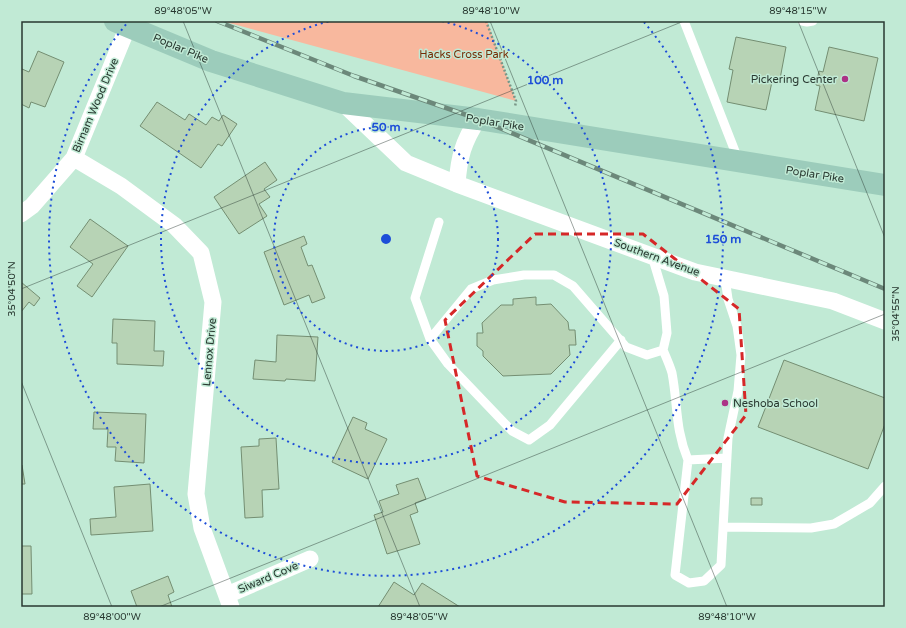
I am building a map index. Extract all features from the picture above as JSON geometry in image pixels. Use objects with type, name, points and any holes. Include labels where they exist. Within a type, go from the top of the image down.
[{"type":"main road","name":"Poplar Pike","points":[[122,24],[211,61],[344,103],[512,124],[885,185]]},
{"type":"street","name":"Birnam Wood Drive","points":[[21,214],[32,206],[74,158],[122,24]]},
{"type":"street","name":"Southern Avenue","points":[[344,103],[406,163],[457,184],[695,272],[832,301],[885,321]]},
{"type":"street","points":[[457,184],[458,163],[469,133],[478,119]]},
{"type":"street","name":"Lennox Drive","points":[[74,158],[121,186],[174,225],[202,253],[213,302],[196,494],[202,528],[229,601]]},
{"type":"street","name":"Siward Cove","points":[[229,601],[310,559]]},
{"type":"lane","points":[[684,21],[739,162]]},
{"type":"lane","points":[[802,21],[813,21]]},
{"type":"lane","points":[[439,222],[415,298],[430,339],[448,364],[512,431],[529,440],[550,425],[620,340]]},
{"type":"lane","points":[[652,256],[664,296],[667,334],[662,350],[672,372],[676,421],[682,446],[688,460],[675,575],[689,584],[704,581],[720,565],[728,438],[738,391],[741,355],[737,326],[728,299],[725,278]]},
{"type":"lane","points":[[430,339],[471,290],[493,280],[524,275],[554,275],[573,286],[626,347],[647,355],[662,350]]},
{"type":"lane","points":[[688,460],[727,458]]},
{"type":"lane","points":[[723,527],[811,528],[834,524],[870,503],[885,486]]},
{"type":"path","points":[[486,21],[516,101],[512,124]]},
{"type":"highlighted area","points":[[535,234],[643,234],[739,309],[746,415],[677,504],[565,502],[477,476],[445,320]]},
{"type":"green space","name":"Hacks Cross Park","points":[[222,21],[487,21],[516,101]]},
{"type":"building","points":[[736,37],[786,47],[780,79],[773,77],[766,110],[727,102],[733,70],[729,69]]},
{"type":"building","name":"Pickering Center","points":[[829,47],[878,58],[864,121],[815,110],[820,86],[816,85],[819,71],[823,72]]},
{"type":"building","points":[[38,51],[64,62],[45,107],[31,102],[29,108],[21,104],[21,72],[22,69],[29,72]]},
{"type":"building","points":[[157,102],[185,120],[189,114],[206,125],[212,117],[219,121],[223,115],[237,124],[222,146],[218,144],[201,168],[140,126]]},
{"type":"building","points":[[265,162],[277,180],[264,189],[270,197],[259,204],[267,216],[239,234],[214,197]]},
{"type":"building","points":[[90,219],[128,246],[92,297],[77,286],[93,264],[70,247]]},
{"type":"building","points":[[304,236],[307,244],[301,247],[308,266],[312,265],[325,298],[312,303],[309,295],[284,305],[264,252]]},
{"type":"building","points":[[21,282],[40,298],[34,306],[29,302],[21,312]]},
{"type":"building","points":[[536,297],[536,305],[551,304],[568,322],[569,330],[575,330],[576,345],[569,345],[570,355],[551,374],[503,376],[483,356],[483,351],[477,346],[477,333],[483,333],[482,323],[501,305],[513,305],[513,299]]},
{"type":"building","points":[[113,319],[155,321],[154,351],[164,351],[163,366],[117,364],[117,343],[112,343]]},
{"type":"building","points":[[277,335],[318,337],[315,381],[253,379],[255,360],[276,362]]},
{"type":"building","points":[[784,360],[885,398],[885,424],[868,469],[758,427]]},
{"type":"building","points":[[94,412],[146,414],[144,463],[115,461],[116,447],[107,447],[108,429],[93,429]]},
{"type":"building","points":[[353,417],[367,423],[365,429],[387,439],[368,479],[332,462]]},
{"type":"building","points":[[276,438],[279,489],[262,490],[263,517],[245,518],[241,447],[259,446],[259,439]]},
{"type":"building","points":[[22,465],[25,484],[21,484]]},
{"type":"building","points":[[418,478],[426,499],[415,503],[418,512],[410,515],[420,544],[387,554],[374,515],[383,512],[379,501],[399,494],[396,485]]},
{"type":"building","points":[[150,484],[153,531],[91,535],[90,519],[116,517],[114,487]]},
{"type":"building","points":[[751,498],[762,498],[762,505],[751,505]]},
{"type":"building","points":[[21,546],[31,546],[32,594],[21,594]]},
{"type":"building","points":[[168,576],[174,592],[168,595],[172,607],[137,607],[131,591]]},
{"type":"building","points":[[394,582],[414,595],[422,583],[460,607],[378,607]]},
{"type":"railway","points":[[217,21],[354,76],[478,119],[885,289]]},
{"type":"place","name":"Pickering Center","points":[[845,79]]},
{"type":"place","name":"Neshoba School","points":[[725,403]]}]
